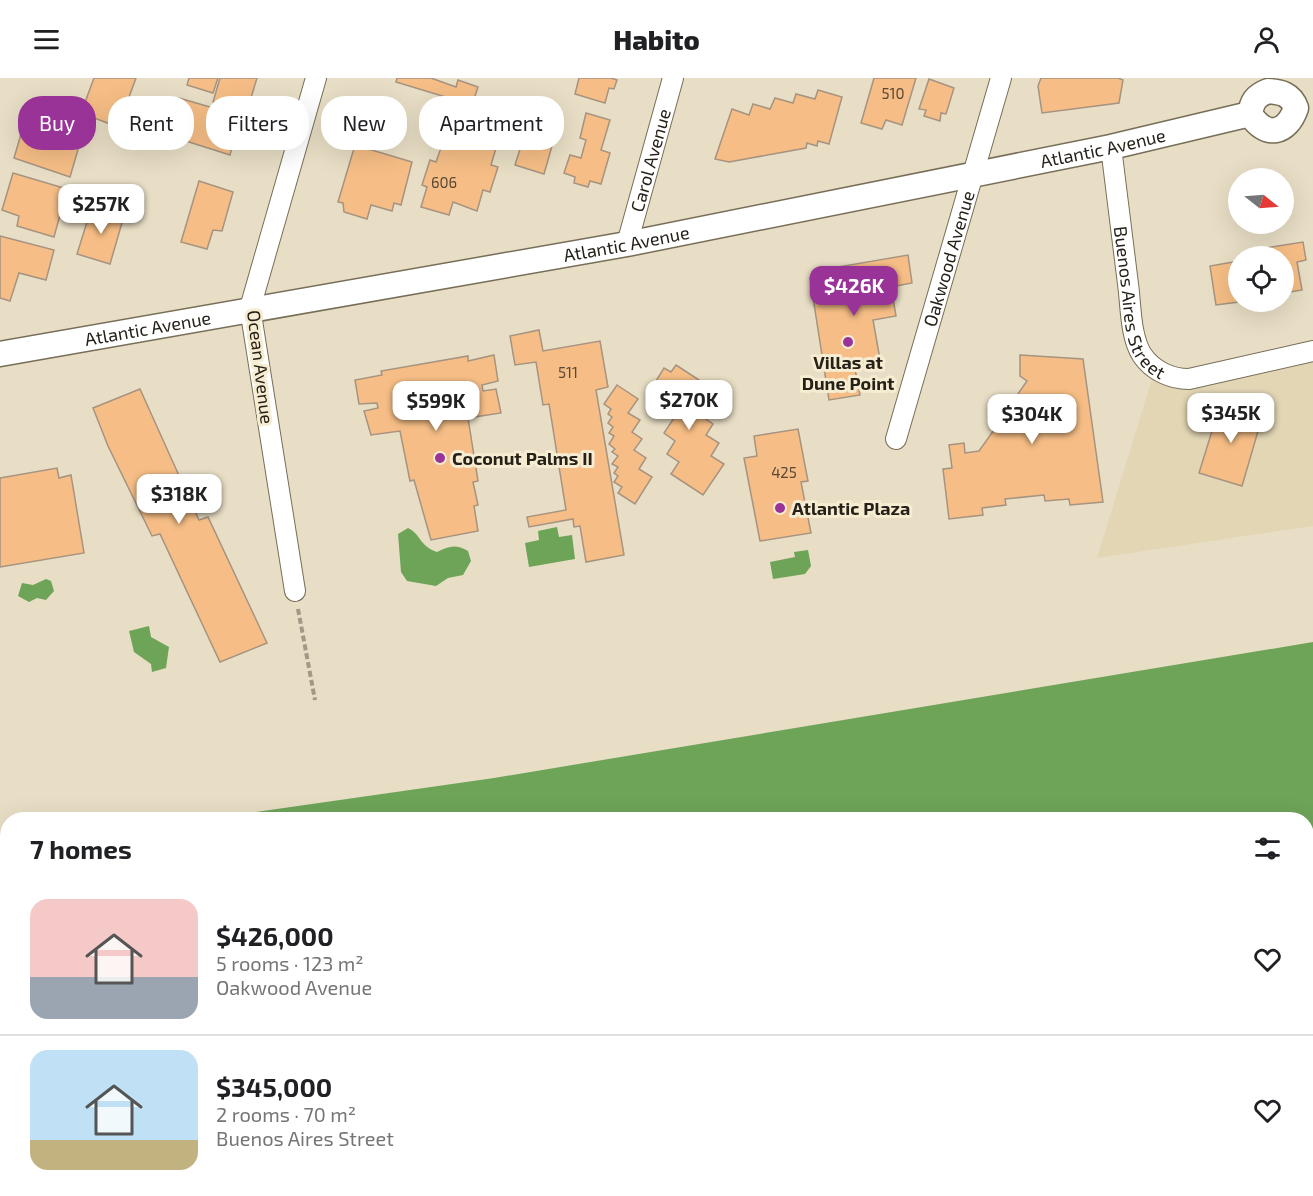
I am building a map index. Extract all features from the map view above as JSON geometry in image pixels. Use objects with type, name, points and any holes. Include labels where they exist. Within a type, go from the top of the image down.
[{"type":"street","name":"Ocean Avenue","points":[[295,591],[250,308],[316,78]]},
{"type":"street","name":"Carol Avenue","points":[[627,244],[673,78]]},
{"type":"street","name":"Oakwood Avenue","points":[[896,439],[1001,78]]},
{"type":"street","points":[[1267,85],[1304,107],[1285,127],[1278,129],[1261,128],[1250,114],[1252,103],[1267,85]]},
{"type":"street","name":"Atlantic Avenue","points":[[0,354],[250,308],[627,244],[1111,147],[1250,114]]},
{"type":"street","name":"Buenos Aires Street","points":[[1111,147],[1132,313],[1140,351],[1149,363],[1162,373],[1176,379],[1189,379],[1313,351]]},
{"type":"path","points":[[295,591],[315,700]]},
{"type":"shaded area","points":[[1313,362],[1313,526],[1097,558],[1152,379],[1176,389],[1204,387]]},
{"type":"shaded area","points":[[557,527],[559,537],[572,535],[575,559],[529,567],[525,543],[539,540],[538,531]]},
{"type":"shaded area","points":[[408,528],[427,547],[437,552],[452,547],[460,547],[468,551],[471,561],[463,575],[448,578],[436,586],[407,581],[401,572],[398,534]]},
{"type":"shaded area","points":[[808,550],[811,566],[805,574],[773,579],[770,562],[795,557],[794,552]]},
{"type":"shaded area","points":[[46,579],[51,581],[54,591],[46,600],[37,598],[29,602],[18,596],[22,583],[33,585]]},
{"type":"shaded area","points":[[149,626],[151,637],[169,647],[166,668],[152,672],[151,664],[134,652],[129,631]]},
{"type":"shaded area","points":[[1313,642],[1313,812],[256,812],[494,778]]},
{"type":"building","points":[[94,78],[136,78],[129,96],[108,96],[108,123],[96,119],[96,96],[87,96]]},
{"type":"building","points":[[189,78],[218,78],[213,93],[187,85]]},
{"type":"building","points":[[220,78],[257,78],[252,96],[215,96]]},
{"type":"building","points":[[397,78],[431,78],[456,87],[458,80],[478,87],[475,96],[442,96],[396,82]]},
{"type":"building","points":[[579,78],[617,80],[614,89],[609,88],[605,103],[575,94]]},
{"type":"building","points":[[874,78],[916,78],[902,125],[886,120],[882,129],[861,123]]},
{"type":"building","points":[[1041,78],[1118,78],[1123,80],[1119,103],[1042,113],[1038,86]]},
{"type":"building","points":[[929,79],[954,88],[946,114],[941,113],[940,121],[924,116],[926,110],[919,109]]},
{"type":"building","points":[[818,90],[842,97],[829,144],[818,141],[817,146],[807,143],[806,148],[729,162],[715,159],[732,109],[749,115],[753,104],[770,109],[775,98],[793,103],[796,94],[815,99]]},
{"type":"building","points":[[194,102],[206,106],[206,147],[194,144]]},
{"type":"building","points":[[586,113],[610,120],[601,150],[610,153],[601,184],[590,181],[588,187],[574,183],[575,177],[564,173],[570,155],[581,158],[586,140],[580,138]]},
{"type":"building","points":[[18,144],[18,150],[78,150],[70,177],[14,158]]},
{"type":"building","points":[[214,150],[231,150],[230,155]]},
{"type":"building","points":[[354,150],[372,150],[412,162],[401,205],[394,203],[392,211],[371,205],[367,219],[344,212],[343,203],[338,202]]},
{"type":"building","points":[[440,150],[496,150],[491,165],[498,167],[490,192],[483,190],[477,211],[453,202],[449,215],[421,207],[427,187],[422,185],[430,160],[436,162]]},
{"type":"building","points":[[520,150],[551,150],[544,174],[515,165]]},
{"type":"building","points":[[13,173],[67,189],[54,237],[17,226],[19,216],[2,210]]},
{"type":"building","points":[[199,181],[233,192],[222,231],[213,230],[207,249],[181,242]]},
{"type":"building","points":[[92,206],[124,216],[110,264],[77,254]]},
{"type":"building","points":[[0,236],[54,250],[46,280],[19,273],[10,301],[0,298]]},
{"type":"building","points":[[1303,242],[1306,260],[1297,262],[1302,290],[1294,291],[1294,246],[1278,246]]},
{"type":"building","name":"Villas at Dune Point","points":[[908,255],[912,283],[891,287],[896,316],[873,320],[881,365],[855,369],[860,395],[829,400],[810,278],[827,275],[826,269]]},
{"type":"building","points":[[1228,263],[1228,303],[1216,305],[1210,266]]},
{"type":"building","points":[[539,330],[543,351],[600,341],[608,387],[596,390],[624,555],[586,562],[580,526],[574,527],[573,519],[529,527],[527,517],[566,510],[549,404],[543,405],[536,362],[515,365],[510,336]]},
{"type":"building","name":"Coconut Palms II","points":[[494,355],[498,381],[482,385],[483,391],[496,389],[501,413],[468,418],[478,481],[473,482],[478,505],[474,506],[478,531],[431,540],[414,480],[410,481],[400,431],[371,435],[364,411],[378,408],[377,403],[359,404],[355,380],[382,375],[381,371],[468,356],[468,361]]},
{"type":"building","points":[[1020,355],[1083,359],[1103,502],[1070,505],[1069,499],[1045,501],[1044,495],[1005,499],[1006,505],[982,508],[983,515],[949,519],[943,469],[952,468],[949,445],[964,443],[965,453],[979,451],[999,423],[994,419],[1005,404],[1009,407],[1027,381],[1020,376]]},
{"type":"building","points":[[676,365],[702,382],[693,395],[707,404],[700,415],[713,424],[706,435],[719,443],[711,456],[724,464],[703,495],[671,474],[679,462],[667,454],[675,441],[664,433],[674,418],[664,412],[671,401],[658,393],[662,385],[656,381],[664,368],[671,372]]},
{"type":"building","points":[[617,385],[638,399],[628,413],[640,420],[632,432],[642,439],[634,450],[646,458],[639,469],[652,477],[635,504],[618,493],[622,487],[614,482],[618,476],[614,473],[618,467],[612,464],[618,456],[612,452],[615,449],[609,444],[614,436],[609,433],[613,427],[608,423],[612,417],[608,414],[611,409],[604,404]]},
{"type":"building","points":[[140,389],[199,520],[208,517],[267,643],[220,662],[160,534],[152,536],[108,446],[93,408]]},
{"type":"building","points":[[1221,402],[1263,414],[1242,486],[1199,473]]},
{"type":"building","name":"Atlantic Plaza","points":[[798,429],[808,481],[801,482],[811,533],[760,541],[744,458],[757,456],[754,436]]},
{"type":"building","points":[[57,468],[59,478],[71,475],[84,553],[0,567],[0,478]]},
{"type":"place","name":"Villas at Dune Point","points":[[848,342]]},
{"type":"place","name":"Coconut Palms II","points":[[440,458]]},
{"type":"place","name":"Atlantic Plaza","points":[[780,508]]}]
